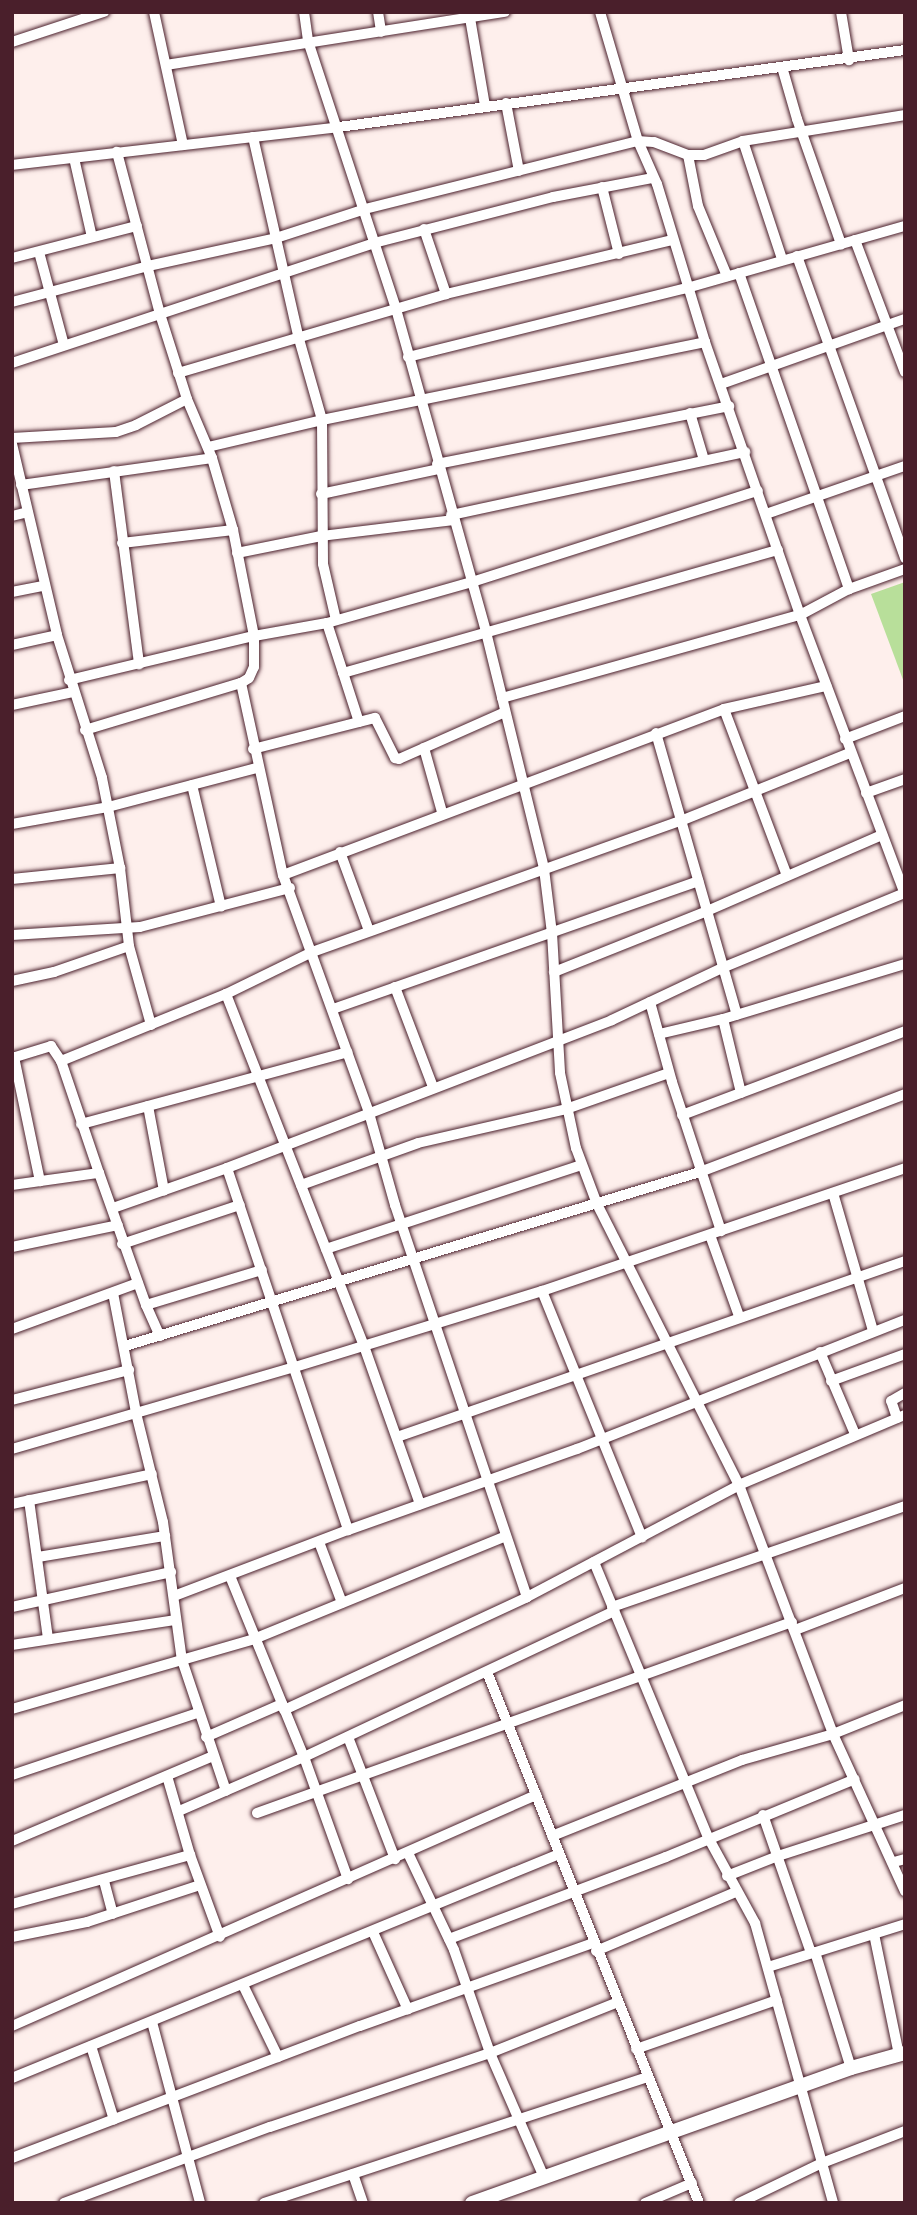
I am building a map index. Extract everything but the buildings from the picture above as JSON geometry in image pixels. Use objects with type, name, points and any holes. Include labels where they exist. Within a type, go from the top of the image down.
[{"type":"street","points":[[154,12],[183,145]]},
{"type":"street","points":[[304,12],[308,41],[339,127],[396,309],[486,632],[544,869],[552,933],[557,1040],[566,1109],[581,1165],[597,1204],[739,1485],[833,1734],[905,1891]]},
{"type":"street","points":[[378,12],[381,32]]},
{"type":"street","points":[[166,65],[505,12]]},
{"type":"street","points":[[113,1208],[227,1168],[612,1020],[722,968],[905,893],[850,753],[705,342],[653,178],[638,141],[600,12]]},
{"type":"street","points":[[841,12],[849,60]]},
{"type":"street","points":[[12,42],[99,13]]},
{"type":"street","points":[[470,18],[485,106]]},
{"type":"street","points":[[12,165],[339,127],[849,60],[905,50]]},
{"type":"street","points":[[782,67],[801,131],[841,244]]},
{"type":"street","points":[[506,103],[519,172]]},
{"type":"street","points":[[12,302],[148,266],[276,238],[365,209],[638,141],[654,142],[688,155],[716,152],[743,141],[905,115]]},
{"type":"street","points":[[253,137],[283,273],[321,420],[323,564],[331,621],[343,673],[359,722]]},
{"type":"street","points":[[743,141],[782,259]]},
{"type":"street","points":[[85,730],[241,683],[253,673],[254,636],[233,530],[212,458],[178,373],[117,152]]},
{"type":"street","points":[[688,155],[698,206],[727,276]]},
{"type":"street","points":[[74,158],[92,237]]},
{"type":"street","points":[[12,362],[374,243],[602,187],[653,178]]},
{"type":"street","points":[[602,187],[619,254]]},
{"type":"street","points":[[12,258],[137,226]]},
{"type":"street","points":[[408,356],[687,288],[905,226]]},
{"type":"street","points":[[424,229],[446,294]]},
{"type":"street","points":[[178,373],[446,294],[673,240]]},
{"type":"street","points":[[855,240],[905,372]]},
{"type":"street","points":[[39,252],[64,345]]},
{"type":"street","points":[[797,256],[905,558]]},
{"type":"street","points":[[738,272],[849,589]]},
{"type":"street","points":[[721,384],[905,319]]},
{"type":"street","points":[[208,447],[321,420],[705,342]]},
{"type":"street","points":[[12,438],[116,432],[187,399]]},
{"type":"street","points":[[321,494],[729,406]]},
{"type":"street","points":[[690,414],[704,460]]},
{"type":"street","points":[[12,444],[44,586],[69,680],[99,765],[120,868],[129,946],[151,1025]]},
{"type":"street","points":[[237,553],[321,536],[452,517],[745,452]]},
{"type":"street","points":[[21,485],[212,458]]},
{"type":"street","points":[[766,514],[905,466]]},
{"type":"street","points":[[114,471],[139,664]]},
{"type":"street","points":[[69,680],[254,636],[331,621],[471,582],[758,491]]},
{"type":"street","points":[[12,516],[28,512]]},
{"type":"street","points":[[122,543],[233,530]]},
{"type":"street","points":[[343,673],[778,550]]},
{"type":"street","points":[[502,698],[800,615],[849,589],[905,569]]},
{"type":"street","points":[[12,592],[44,586]]},
{"type":"street","points":[[12,645],[57,635]]},
{"type":"street","points":[[241,683],[257,768],[283,874],[369,1112],[414,1261],[467,1411],[527,1597]]},
{"type":"street","points":[[283,874],[724,709],[826,686]]},
{"type":"street","points":[[12,705],[73,692]]},
{"type":"street","points":[[724,709],[787,876]]},
{"type":"street","points":[[253,749],[375,718],[397,759],[505,712]]},
{"type":"street","points":[[845,738],[905,716]]},
{"type":"street","points":[[656,733],[737,1015]]},
{"type":"street","points":[[424,748],[443,812]]},
{"type":"street","points":[[61,1061],[226,993],[312,952],[683,820],[850,753]]},
{"type":"street","points":[[12,824],[108,807],[257,768]]},
{"type":"street","points":[[866,793],[905,779]]},
{"type":"street","points":[[192,785],[221,907]]},
{"type":"street","points":[[554,972],[707,911],[882,835]]},
{"type":"street","points":[[340,852],[369,932]]},
{"type":"street","points":[[12,879],[120,868]]},
{"type":"street","points":[[333,1009],[698,881]]},
{"type":"street","points":[[12,935],[129,928],[290,888]]},
{"type":"street","points":[[12,981],[54,972],[129,946]]},
{"type":"street","points":[[659,1034],[723,1019],[905,964]]},
{"type":"street","points":[[395,987],[433,1087]]},
{"type":"street","points":[[226,993],[364,1346],[420,1504]]},
{"type":"street","points":[[650,1002],[682,1115],[721,1231]]},
{"type":"street","points":[[723,1019],[741,1093]]},
{"type":"street","points":[[682,1115],[905,1031]]},
{"type":"street","points":[[40,1181],[13,1058],[51,1046],[61,1061],[81,1124],[113,1208],[122,1244],[160,1336]]},
{"type":"street","points":[[81,1124],[348,1052]]},
{"type":"street","points":[[301,1185],[435,1139],[566,1109],[669,1073]]},
{"type":"street","points":[[125,1346],[414,1261],[700,1172],[905,1094]]},
{"type":"street","points":[[148,1106],[163,1191]]},
{"type":"street","points":[[326,1249],[581,1165]]},
{"type":"street","points":[[227,1168],[348,1530]]},
{"type":"street","points":[[12,1449],[295,1367],[542,1291],[905,1168]]},
{"type":"street","points":[[12,1185],[99,1173]]},
{"type":"street","points":[[833,1194],[873,1331]]},
{"type":"street","points":[[122,1244],[240,1205]]},
{"type":"street","points":[[12,1247],[118,1225]]},
{"type":"street","points":[[710,1235],[739,1316]]},
{"type":"street","points":[[397,1437],[739,1316],[905,1261]]},
{"type":"street","points":[[146,1304],[262,1270]]},
{"type":"street","points":[[12,1328],[138,1283]]},
{"type":"street","points":[[542,1291],[642,1537]]},
{"type":"street","points":[[113,1293],[136,1413],[165,1536],[182,1660],[197,1713],[226,1791]]},
{"type":"street","points":[[174,1596],[602,1439],[905,1320]]},
{"type":"street","points":[[820,1352],[855,1434]]},
{"type":"street","points":[[831,1381],[905,1354]]},
{"type":"street","points":[[12,1400],[129,1370]]},
{"type":"street","points":[[206,1737],[283,1707],[527,1597],[739,1485],[855,1434],[901,1417],[891,1401],[905,1393]]},
{"type":"street","points":[[12,1504],[152,1474]]},
{"type":"street","points":[[29,1500],[48,1638]]},
{"type":"street","points":[[179,1811],[304,1758],[613,1609],[905,1506]]},
{"type":"street","points":[[38,1558],[165,1536]]},
{"type":"street","points":[[12,1709],[254,1639],[506,1536]]},
{"type":"street","points":[[319,1542],[342,1603]]},
{"type":"street","points":[[594,1562],[709,1839],[755,1923],[833,2203]]},
{"type":"street","points":[[12,1607],[170,1572]]},
{"type":"street","points":[[230,1576],[304,1758],[348,1879]]},
{"type":"street","points":[[257,1813],[640,1674],[905,1588]]},
{"type":"street","points":[[12,1645],[176,1620]]},
{"type":"street","points":[[487,1672],[699,2203]]},
{"type":"street","points":[[552,1836],[742,1760],[833,1734],[905,1704]]},
{"type":"street","points":[[12,1775],[197,1713]]},
{"type":"street","points":[[348,1737],[395,1859]]},
{"type":"street","points":[[12,1841],[213,1756]]},
{"type":"street","points":[[167,1776],[190,1855],[220,1937]]},
{"type":"street","points":[[449,1939],[573,1893],[855,1779]]},
{"type":"street","points":[[12,2026],[220,1937],[536,1795]]},
{"type":"street","points":[[763,1815],[851,2068]]},
{"type":"street","points":[[727,1876],[778,1856],[905,1815]]},
{"type":"street","points":[[408,1853],[449,1939],[490,2053],[544,2177]]},
{"type":"street","points":[[12,2078],[559,1854]]},
{"type":"street","points":[[12,1904],[104,1881],[190,1855]]},
{"type":"street","points":[[894,1862],[905,1859]]},
{"type":"street","points":[[104,1881],[113,1914]]},
{"type":"street","points":[[12,1937],[64,1928],[201,1885]]},
{"type":"street","points":[[12,2158],[278,2057],[468,1988],[595,1947],[736,1892]]},
{"type":"street","points":[[768,1967],[905,1924]]},
{"type":"street","points":[[373,1932],[408,2010]]},
{"type":"street","points":[[472,2203],[851,2068],[902,2054],[874,1934]]},
{"type":"street","points":[[243,1985],[278,2057]]},
{"type":"street","points":[[636,2049],[776,2000]]},
{"type":"street","points":[[64,2203],[188,2156],[490,2053],[618,2001]]},
{"type":"street","points":[[152,2022],[200,2203]]},
{"type":"street","points":[[90,2046],[114,2120]]},
{"type":"street","points":[[264,2203],[647,2077]]},
{"type":"street","points":[[738,2203],[822,2163],[905,2132]]},
{"type":"street","points":[[353,2174],[363,2203]]},
{"type":"street","points":[[645,2203],[692,2183]]},
{"type":"green space","points":[[905,582],[905,685],[871,594]]}]
